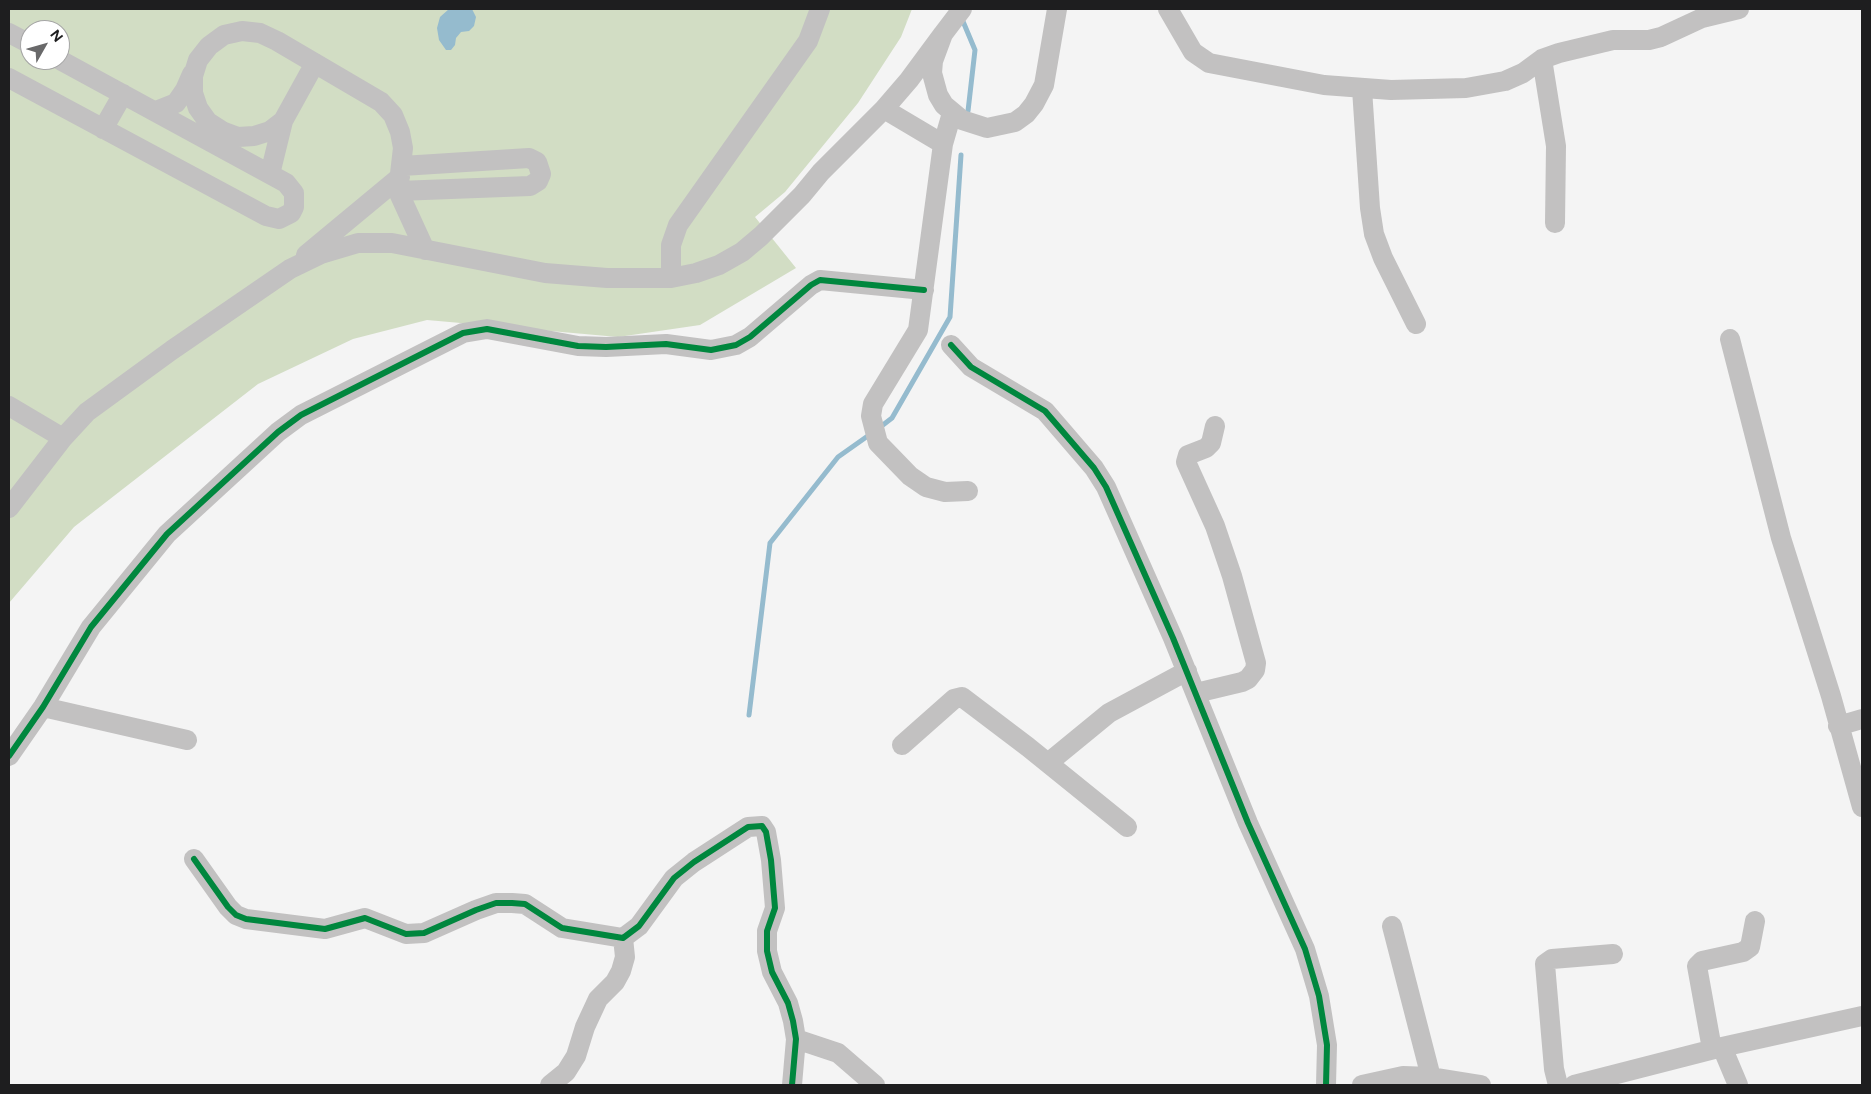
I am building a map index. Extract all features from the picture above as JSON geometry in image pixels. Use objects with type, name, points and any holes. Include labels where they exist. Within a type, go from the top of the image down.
[{"type":"street","points":[[670,278],[671,245],[678,225],[808,41],[820,9]]},
{"type":"street","points":[[290,269],[322,254],[358,244],[392,243],[545,273],[607,278],[670,278],[696,273],[719,265],[742,252],[761,236],[884,109],[909,80],[962,9]]},
{"type":"street","points":[[943,34],[932,73],[938,95],[952,113],[969,123],[987,128],[1015,122],[1026,114],[1044,85],[1057,9]]},
{"type":"street","points":[[1168,9],[1193,52],[1209,63],[1283,78],[1362,89],[1466,88],[1505,81],[1523,73],[1542,59],[1585,45],[1613,40],[1649,40],[1661,37],[1702,18],[1739,9]]},
{"type":"street","points":[[156,111],[176,103],[180,99],[198,60],[209,46],[224,35],[242,31],[260,33],[381,102],[393,115],[400,132],[403,148],[400,178],[425,250]]},
{"type":"street","points":[[1542,59],[1556,146],[1555,223]]},
{"type":"street","points":[[198,60],[193,76],[193,93],[198,108],[208,122],[222,131],[238,137],[254,136],[270,131],[284,121]]},
{"type":"street","points":[[270,174],[284,121],[315,64]]},
{"type":"street","points":[[9,78],[266,216],[279,219],[291,212],[295,200],[294,193],[286,183],[70,65]]},
{"type":"street","points":[[1362,89],[1370,208],[1374,234],[1383,258],[1416,324]]},
{"type":"street","points":[[103,129],[123,94]]},
{"type":"street","points":[[884,109],[944,144]]},
{"type":"street","points":[[952,113],[944,144],[918,330],[873,404],[871,416],[878,443],[910,476],[926,487],[944,492],[968,491]]},
{"type":"street","points":[[9,508],[63,438],[100,402],[290,269],[400,178],[529,158],[537,162],[541,174],[538,181],[530,186],[400,178]]},
{"type":"street","points":[[9,756],[43,707],[91,627],[167,534],[278,432],[301,415],[463,333],[487,329],[578,346],[606,347],[666,344],[711,350],[736,345],[750,337],[811,285],[820,280],[924,290]]},
{"type":"street","points":[[1730,339],[1781,538],[1831,696],[1862,807]]},
{"type":"street","points":[[951,345],[971,367],[1044,411],[1094,468],[1106,487],[1187,671],[1248,823],[1305,950],[1319,996],[1327,1044],[1326,1085]]},
{"type":"street","points":[[9,406],[63,438]]},
{"type":"street","points":[[1196,693],[1242,682],[1248,679],[1255,670],[1256,663],[1232,576],[1218,534],[1186,462],[1188,455],[1206,448],[1210,443],[1216,426]]},
{"type":"street","points":[[1048,763],[1109,713],[1187,671]]},
{"type":"street","points":[[902,745],[954,699],[962,697],[1127,827]]},
{"type":"street","points":[[43,707],[187,740]]},
{"type":"street","points":[[1838,726],[1862,719]]},
{"type":"street","points":[[194,859],[228,907],[236,915],[246,919],[325,929],[365,918],[406,934],[424,933],[496,903],[512,903],[525,904],[562,928],[623,938],[639,926],[674,878],[694,862],[748,828],[762,826],[766,832],[775,908],[767,931],[767,951],[772,972],[788,1003],[796,1039],[792,1085]]},
{"type":"street","points":[[1738,1085],[1717,1048],[1697,966],[1702,961],[1743,952],[1750,947],[1755,920]]},
{"type":"street","points":[[1392,926],[1432,1081]]},
{"type":"street","points":[[550,1085],[566,1072],[576,1056],[585,1027],[598,999],[615,982],[621,971],[625,957],[623,938]]},
{"type":"street","points":[[1558,1085],[1554,1069],[1545,964],[1552,959],[1613,954]]},
{"type":"street","points":[[1574,1085],[1717,1048],[1862,1016]]},
{"type":"street","points":[[796,1039],[838,1053],[875,1085]]},
{"type":"street","points":[[1362,1085],[1395,1077],[1481,1085]]},
{"type":"green space","points":[[9,9],[912,9],[901,37],[858,103],[785,192],[755,217],[796,268],[700,325],[618,337],[427,320],[353,339],[258,384],[74,527],[9,603]]},
{"type":"water","points":[[449,9],[472,9],[476,17],[474,26],[469,31],[461,32],[451,50],[446,50],[439,40],[437,28],[440,17]]},
{"type":"waterway","points":[[962,19],[975,50],[968,111]]},
{"type":"waterway","points":[[879,428],[892,418],[950,317],[961,155]]},
{"type":"waterway","points":[[749,715],[770,543],[838,457],[872,433]]},
{"type":"cycle path","points":[[9,756],[43,707],[91,627],[167,534],[278,432],[301,415],[463,333],[487,329],[578,346],[606,347],[666,344],[711,350],[736,345],[750,337],[811,285],[820,280],[924,290]]},
{"type":"cycle path","points":[[951,345],[971,367],[1045,411],[1094,468],[1106,487],[1173,638],[1248,823],[1305,949],[1319,996],[1327,1045],[1326,1085]]},
{"type":"cycle path","points":[[194,859],[228,907],[236,915],[246,919],[325,929],[365,918],[406,934],[424,933],[496,903],[512,903],[525,904],[562,928],[623,938],[639,926],[674,878],[694,862],[748,827],[762,826],[766,832],[771,860],[775,908],[767,931],[767,951],[772,972],[788,1003],[793,1021],[796,1039],[792,1085]]}]
